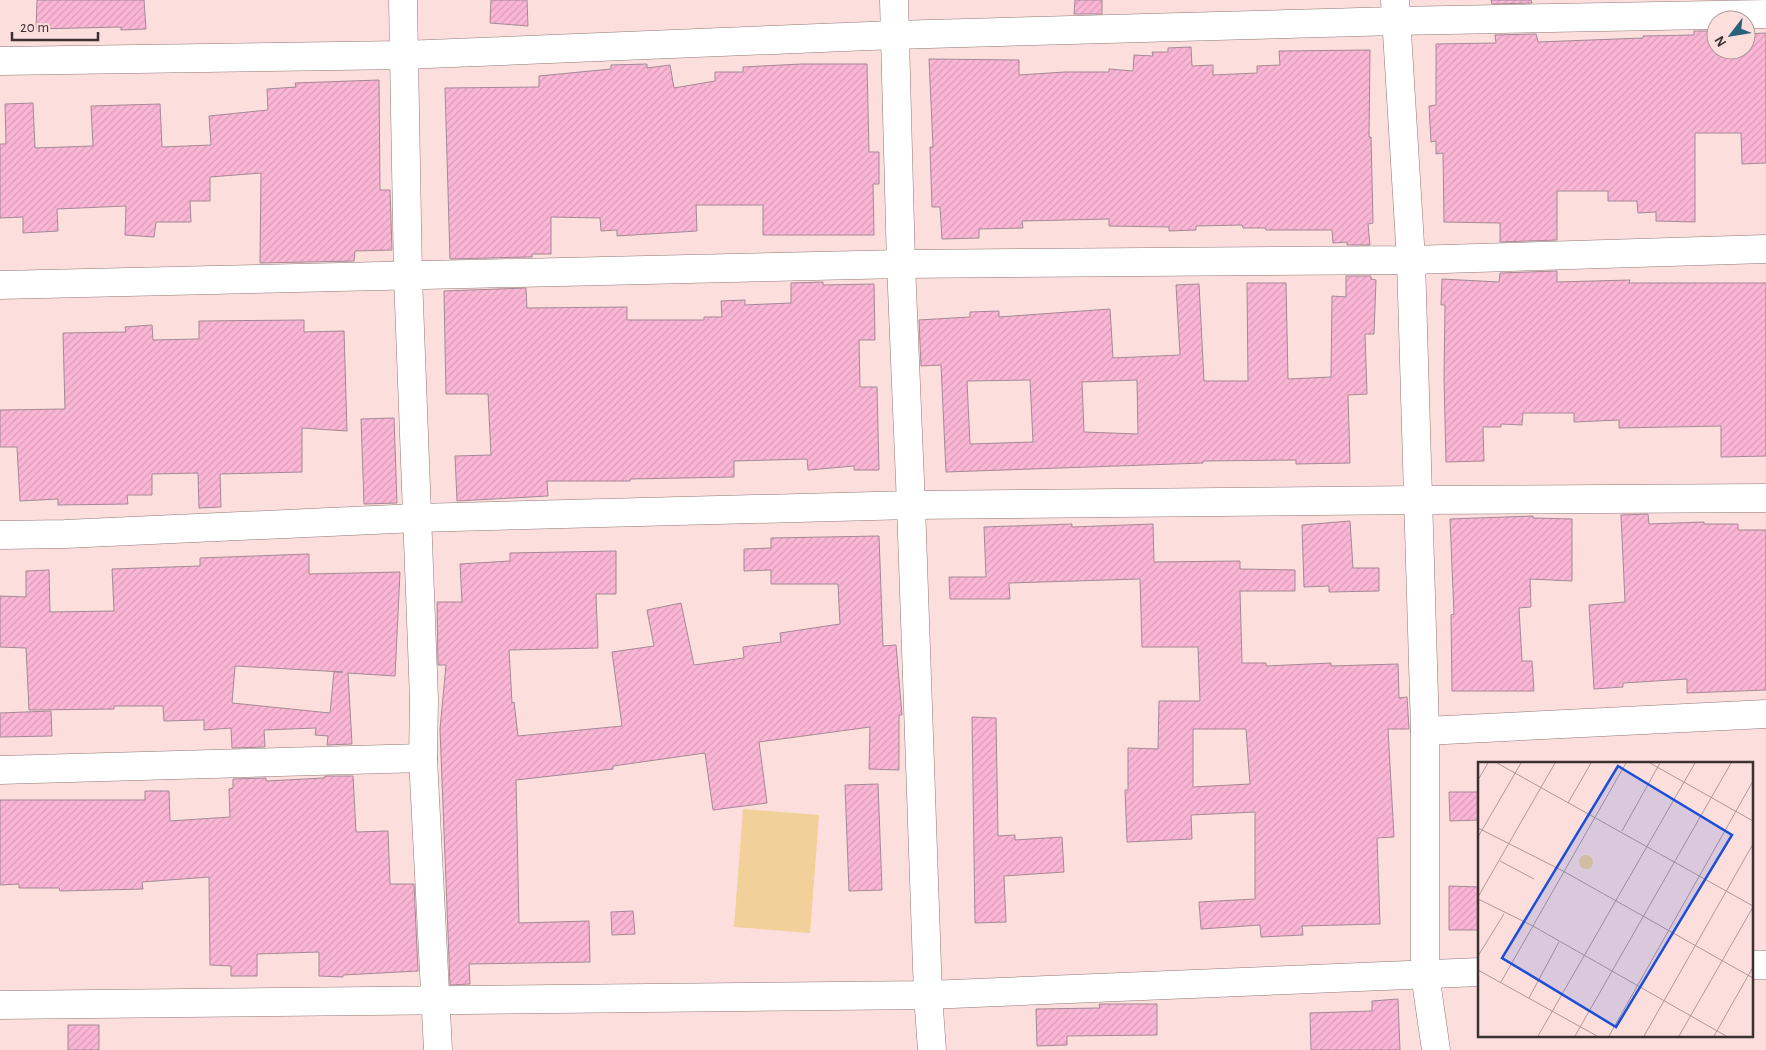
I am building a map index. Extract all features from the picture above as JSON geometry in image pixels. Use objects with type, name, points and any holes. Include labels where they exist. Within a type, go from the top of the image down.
[{"type":"street","points":[[403,0],[408,276],[424,699],[423,758],[438,1050]]},
{"type":"street","points":[[894,0],[901,264],[928,995],[932,1050]]},
{"type":"street","points":[[0,61],[403,55],[1395,11],[1766,14]]},
{"type":"street","points":[[1395,11],[1411,260],[1425,731],[1424,974],[1436,1050]]},
{"type":"street","points":[[0,285],[901,264],[1411,260],[1766,249]]},
{"type":"street","points":[[0,534],[75,533],[416,518],[911,505],[1766,498]]},
{"type":"street","points":[[1425,731],[1766,714]]},
{"type":"street","points":[[0,770],[423,758]]},
{"type":"street","points":[[0,1005],[928,995],[1478,972]]},
{"type":"shaded area","points":[[743,809],[819,815],[810,933],[734,927]]},
{"type":"building","points":[[37,0],[144,0],[146,29],[121,30],[121,27],[36,29]]},
{"type":"building","points":[[491,0],[527,0],[528,26],[490,23]]},
{"type":"building","points":[[1075,0],[1102,0],[1102,14],[1074,14]]},
{"type":"building","points":[[1491,0],[1531,0],[1532,3],[1492,4]]},
{"type":"building","points":[[1694,31],[1706,31],[1706,60],[1756,60],[1756,34],[1766,33],[1766,163],[1742,164],[1741,133],[1695,133],[1695,222],[1656,221],[1656,212],[1638,213],[1637,201],[1608,201],[1608,191],[1557,191],[1557,240],[1500,242],[1500,223],[1444,222],[1443,153],[1436,154],[1436,141],[1431,142],[1429,106],[1436,105],[1436,44],[1496,43],[1495,35],[1536,34],[1538,42],[1694,35]]},
{"type":"building","points":[[1191,47],[1192,66],[1213,65],[1213,75],[1257,73],[1257,66],[1280,65],[1279,51],[1370,50],[1369,137],[1371,137],[1373,223],[1368,224],[1370,245],[1347,245],[1347,242],[1333,243],[1332,230],[1266,230],[1265,228],[1243,228],[1242,225],[1196,226],[1196,230],[1169,231],[1169,227],[1109,226],[1109,219],[1022,221],[1023,228],[979,229],[979,238],[942,239],[940,207],[932,207],[930,147],[933,147],[929,59],[1019,60],[1019,75],[1109,72],[1109,69],[1133,71],[1134,55],[1153,56],[1152,52],[1168,52],[1168,48]]},
{"type":"building","points":[[647,64],[647,68],[670,65],[674,88],[715,81],[715,72],[743,72],[743,67],[801,64],[867,64],[869,152],[879,152],[879,184],[873,184],[874,235],[763,235],[763,205],[696,205],[697,231],[617,236],[617,230],[601,231],[600,218],[551,217],[551,254],[532,254],[532,257],[450,259],[445,88],[539,87],[539,76],[611,69],[611,65]]},
{"type":"building","points":[[379,80],[380,190],[390,190],[392,250],[355,251],[354,261],[260,263],[261,173],[210,177],[210,201],[190,201],[191,222],[156,222],[154,237],[125,235],[126,206],[57,209],[58,231],[23,233],[23,217],[0,218],[0,144],[6,144],[5,104],[33,103],[35,148],[93,146],[91,106],[160,104],[162,147],[211,145],[209,116],[268,110],[267,89],[296,87],[295,83]]},
{"type":"building","points":[[1557,271],[1557,282],[1630,280],[1629,283],[1766,283],[1766,456],[1721,457],[1721,426],[1619,428],[1619,420],[1574,422],[1574,413],[1523,413],[1522,425],[1501,424],[1501,427],[1483,427],[1484,461],[1446,462],[1445,305],[1441,305],[1442,279],[1499,282],[1500,273]]},
{"type":"building","points":[[1346,276],[1371,276],[1371,279],[1376,280],[1374,334],[1365,334],[1367,394],[1348,395],[1350,463],[1296,464],[1296,460],[1203,461],[1203,463],[946,472],[941,365],[921,366],[919,320],[970,317],[970,312],[999,311],[999,317],[1110,309],[1113,358],[1180,355],[1176,285],[1199,284],[1204,381],[1248,381],[1247,283],[1286,283],[1288,379],[1331,377],[1332,296],[1346,297]],"holes":[[[1030,380],[1033,442],[970,444],[967,381]],[[1137,380],[1138,434],[1084,432],[1082,382]]]},
{"type":"building","points":[[823,282],[823,285],[874,284],[875,340],[859,340],[860,387],[877,387],[879,470],[854,470],[854,466],[808,470],[807,459],[734,461],[734,477],[630,479],[630,481],[547,481],[548,496],[457,501],[455,456],[491,455],[488,394],[446,394],[444,291],[526,288],[527,308],[627,307],[627,320],[704,320],[704,317],[722,317],[721,301],[745,300],[745,305],[791,303],[791,283]]},
{"type":"building","points":[[304,320],[304,332],[344,331],[347,431],[302,428],[302,472],[220,474],[221,507],[199,508],[198,473],[152,474],[152,495],[127,495],[128,504],[58,505],[58,499],[20,501],[17,447],[0,447],[0,410],[65,409],[63,333],[126,332],[125,327],[152,325],[153,340],[199,339],[199,321]]},
{"type":"building","points":[[394,418],[397,503],[364,504],[361,419]]},
{"type":"building","points":[[1648,514],[1649,524],[1704,522],[1704,524],[1738,524],[1738,530],[1766,530],[1766,690],[1687,693],[1687,679],[1623,683],[1623,687],[1594,689],[1589,605],[1625,602],[1621,515]]},
{"type":"building","points":[[1533,516],[1533,518],[1572,519],[1572,581],[1530,579],[1531,607],[1519,608],[1522,661],[1532,661],[1534,691],[1452,691],[1451,615],[1454,614],[1450,519]]},
{"type":"building","points":[[1350,521],[1353,568],[1379,568],[1379,591],[1329,592],[1329,586],[1304,587],[1302,525]]},
{"type":"building","points":[[1072,524],[1072,527],[1153,524],[1154,562],[1240,561],[1240,569],[1295,570],[1295,591],[1240,591],[1242,663],[1266,663],[1266,666],[1331,663],[1331,666],[1398,664],[1399,698],[1407,697],[1409,729],[1388,729],[1394,837],[1377,838],[1380,924],[1302,926],[1303,935],[1261,937],[1260,925],[1201,929],[1199,902],[1255,899],[1255,812],[1191,815],[1192,839],[1127,842],[1125,790],[1128,790],[1128,748],[1158,749],[1159,701],[1200,701],[1198,647],[1142,647],[1140,579],[1009,583],[1010,599],[950,599],[949,577],[986,577],[984,527]],"holes":[[[1193,729],[1246,729],[1250,784],[1193,787]]]},
{"type":"building","points":[[879,536],[883,646],[896,645],[902,715],[899,715],[899,770],[869,769],[870,727],[759,742],[767,803],[713,810],[705,753],[613,766],[613,769],[516,780],[519,923],[589,921],[590,962],[469,964],[470,984],[450,985],[440,729],[446,665],[438,665],[437,602],[462,602],[460,564],[510,561],[510,553],[616,551],[616,594],[596,594],[598,648],[509,650],[512,703],[514,702],[518,736],[622,726],[612,652],[654,646],[647,610],[681,603],[694,665],[744,658],[743,647],[781,642],[780,633],[840,624],[838,584],[771,584],[771,570],[744,571],[744,549],[771,548],[771,538]]},
{"type":"building","points":[[309,554],[309,574],[400,572],[395,676],[348,673],[352,744],[327,745],[328,736],[315,735],[316,728],[264,730],[265,747],[232,748],[231,728],[204,730],[204,720],[164,721],[163,706],[114,706],[114,709],[29,710],[26,648],[0,647],[0,596],[26,597],[26,571],[49,570],[50,612],[114,611],[112,569],[200,566],[200,558]],"holes":[[[235,666],[343,672],[334,672],[330,713],[232,703]]]},
{"type":"building","points":[[51,711],[52,736],[0,737],[0,713]]},
{"type":"building","points":[[972,717],[996,718],[998,836],[1015,835],[1015,840],[1062,837],[1064,872],[1004,876],[1006,922],[975,923]]},
{"type":"building","points":[[325,776],[353,776],[356,832],[388,831],[390,884],[414,884],[418,971],[343,975],[343,977],[319,976],[319,952],[257,954],[257,976],[231,976],[231,966],[210,965],[209,877],[142,882],[143,889],[60,891],[59,888],[19,888],[19,884],[0,885],[0,800],[145,800],[145,791],[169,791],[170,821],[230,817],[229,789],[233,788],[233,779],[266,778],[266,781],[324,778]]},
{"type":"building","points":[[878,784],[882,890],[849,891],[845,785]]},
{"type":"building","points":[[1449,792],[1478,792],[1478,820],[1450,821]]},
{"type":"building","points":[[1449,886],[1478,887],[1478,930],[1449,930]]},
{"type":"building","points":[[633,911],[635,934],[612,935],[611,912]]},
{"type":"building","points":[[1398,999],[1400,1050],[1311,1050],[1310,1013],[1372,1011],[1372,1001]]},
{"type":"building","points":[[1099,1004],[1157,1004],[1157,1035],[1067,1036],[1067,1045],[1037,1046],[1036,1009],[1100,1008]]},
{"type":"building","points":[[68,1025],[99,1025],[99,1050],[68,1050]]}]
